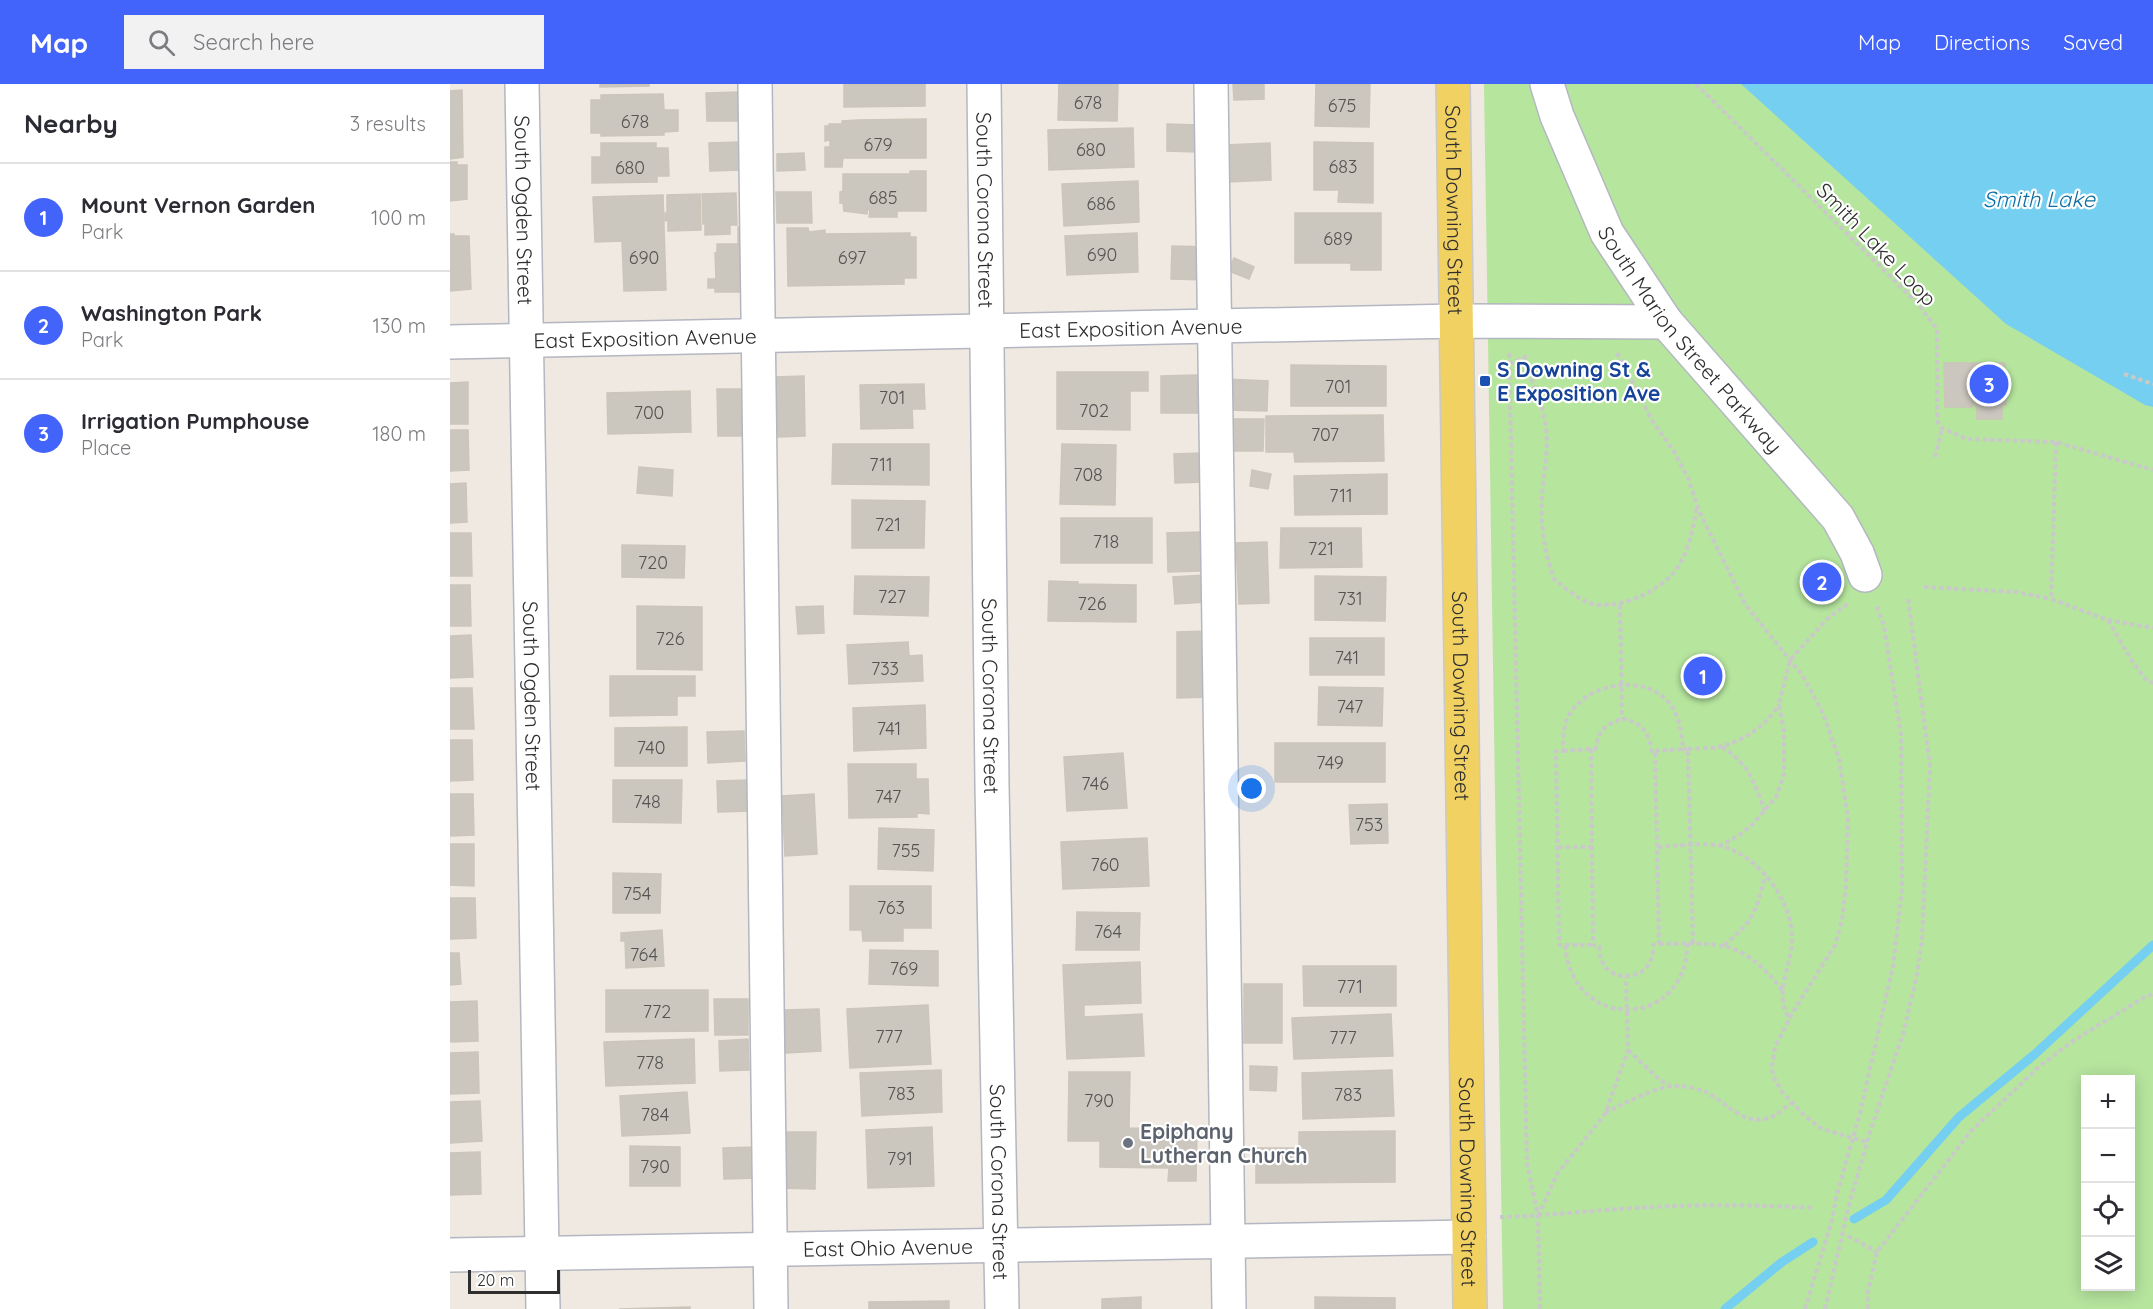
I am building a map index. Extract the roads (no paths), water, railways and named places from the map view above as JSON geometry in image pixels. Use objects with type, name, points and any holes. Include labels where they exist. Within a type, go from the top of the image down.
[{"type":"main road","name":"South Downing Street","points":[[1453,84],[1470,1309]]},
{"type":"street","name":"South Ogden Street","points":[[522,84],[543,1309]]},
{"type":"street","points":[[755,84],[771,1309]]},
{"type":"street","name":"South Corona Street","points":[[984,84],[992,785],[1002,1309]]},
{"type":"street","points":[[1211,84],[1229,1309]]},
{"type":"street","name":"South Marion Street Parkway","points":[[1547,84],[1557,116],[1607,233],[1666,322],[1838,518],[1857,553],[1868,582]]},
{"type":"street","name":"East Exposition Avenue","points":[[450,342],[1456,321],[1666,322]]},
{"type":"street","name":"East Ohio Avenue","points":[[450,1255],[1469,1237]]},
{"type":"water","name":"Smith Lake","points":[[1741,84],[2153,84],[2153,407],[2145,405],[2006,324]]},
{"type":"waterway","points":[[1854,1219],[1886,1200],[1959,1117],[2035,1054],[2153,945]]},
{"type":"waterway","points":[[1725,1309],[1782,1262],[1813,1242]]},
{"type":"place","name":"S Downing St & E Exposition Ave","points":[[1485,381]]},
{"type":"place","name":"Irrigation Pumphouse","points":[[1989,384]]},
{"type":"place","name":"Washington Park","points":[[1822,582]]},
{"type":"place","name":"Mount Vernon Garden","points":[[1703,676]]},
{"type":"place","name":"Epiphany Lutheran Church","points":[[1128,1143]]}]
